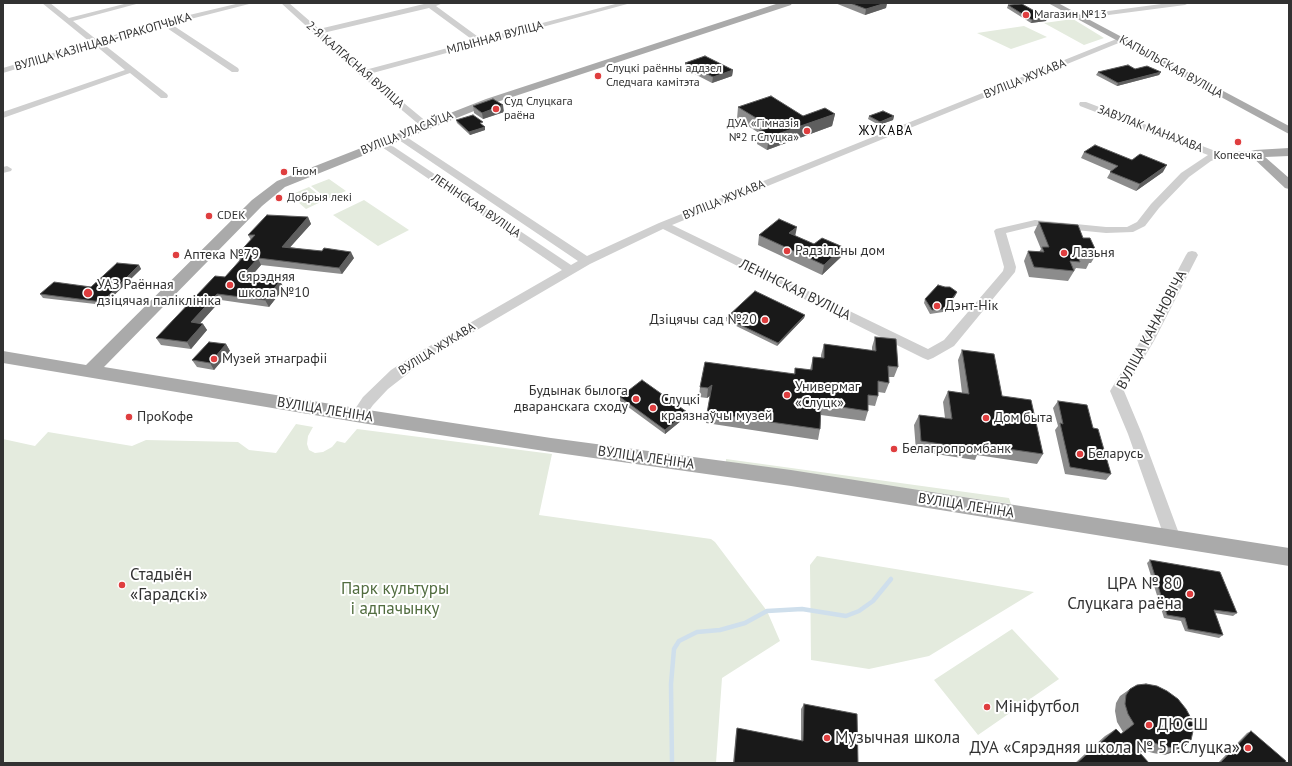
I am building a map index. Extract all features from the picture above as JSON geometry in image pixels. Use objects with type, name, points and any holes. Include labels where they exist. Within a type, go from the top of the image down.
[{"type":"main road","name":"ВУЛІЦА УЛАСАЎЦА","points":[[91,370],[258,203],[281,184],[299,175],[490,101],[788,3]]},
{"type":"main road","name":"КАПЫЛЬСКАЯ ВУЛІЦА","points":[[1052,3],[1289,131]]},
{"type":"main road","points":[[1255,154],[1289,152]]},
{"type":"main road","points":[[1255,154],[1289,185]]},
{"type":"main road","name":"ВУЛІЦА ЛЕНІНА","points":[[3,357],[91,370],[358,415],[551,445],[791,478],[1289,557]]},
{"type":"street","points":[[46,3],[164,96]]},
{"type":"street","points":[[68,20],[136,3]]},
{"type":"street","name":"ВУЛІЦА КАЗІНЦАВА-ПРАКОПЧЫКА","points":[[3,71],[95,42],[164,23],[249,3]]},
{"type":"street","name":"2-Я КАЛГАСНАЯ ВУЛІЦА","points":[[285,3],[425,125]]},
{"type":"street","points":[[317,32],[428,4],[439,3]]},
{"type":"street","name":"МЛЫННАЯ ВУЛІЦА","points":[[364,73],[626,3]]},
{"type":"street","points":[[1141,3],[1150,8]]},
{"type":"street","points":[[1078,17],[1185,3]]},
{"type":"street","points":[[428,4],[480,42]]},
{"type":"street","points":[[164,23],[235,70]]},
{"type":"street","name":"ВУЛІЦА ЖУКАВА","points":[[358,415],[368,401],[383,385],[419,358],[586,261],[663,225],[1122,40]]},
{"type":"street","points":[[3,115],[132,70]]},
{"type":"street","name":"ЗАВУЛАК МАНАХАВА","points":[[1083,104],[1217,155]]},
{"type":"street","name":"ЛЕНІНСКАЯ ВУЛІЦА","points":[[399,136],[586,261]]},
{"type":"street","name":"ЛЕНІНСКАЯ ВУЛІЦА","points":[[382,143],[570,270]]},
{"type":"street","points":[[1217,155],[1255,154]]},
{"type":"street","name":"ЛЕНІНСКАЯ ВУЛІЦА","points":[[663,225],[928,355],[949,343],[1009,272],[1010,267],[1000,231],[1035,223],[1106,230],[1129,230],[1141,224],[1155,206],[1185,174],[1196,166],[1217,155]]},
{"type":"street","name":"ВУЛІЦА КАНАНОВІЧА","points":[[1173,539],[1135,434],[1117,391],[1147,341],[1192,255]]},
{"type":"green space","points":[[1073,19],[1104,38],[1084,45],[1044,23]]},
{"type":"green space","points":[[1024,26],[1047,37],[1011,49],[977,33]]},
{"type":"green space","points":[[329,179],[346,191],[327,199],[311,186]]},
{"type":"green space","points":[[309,187],[325,200],[306,209],[290,195]]},
{"type":"green space","points":[[364,200],[409,230],[378,246],[333,215]]},
{"type":"green space","name":"Парк культуры і адпачынку","points":[[296,424],[313,427],[308,436],[307,444],[309,450],[315,453],[323,452],[332,447],[337,441],[345,443],[357,429],[552,454],[539,515],[711,539],[715,542],[767,611],[780,641],[722,678],[716,763],[3,763],[3,439],[35,446],[48,432],[132,446],[146,440],[238,442],[249,450],[276,453]]},
{"type":"green space","points":[[726,459],[1009,498],[1011,504],[726,462]]},
{"type":"green space","points":[[817,556],[1034,592],[929,656],[869,669],[811,660],[810,565]]},
{"type":"green space","name":"Мініфутбол","points":[[1012,629],[1059,679],[978,735],[934,680]]},
{"type":"building","points":[[850,3],[886,3],[866,9]]},
{"type":"building","points":[[1022,4],[1047,18],[1032,20],[1008,5]]},
{"type":"building","points":[[705,56],[733,70],[713,77],[685,63]]},
{"type":"building","points":[[1128,65],[1135,69],[1147,66],[1161,72],[1118,83],[1098,72]]},
{"type":"building","points":[[771,96],[803,116],[825,108],[835,114],[769,137],[759,131],[771,127],[738,107]]},
{"type":"building","points":[[493,99],[503,105],[482,113],[473,106]]},
{"type":"building","points":[[883,111],[894,116],[880,122],[869,116]]},
{"type":"building","points":[[473,115],[483,122],[480,123],[485,127],[469,132],[456,120]]},
{"type":"building","points":[[1095,145],[1132,160],[1140,154],[1167,165],[1140,184],[1110,172],[1118,166],[1084,152]]},
{"type":"building","points":[[267,215],[308,217],[282,247],[322,251],[324,248],[351,252],[339,268],[258,258],[241,277],[280,281],[265,300],[217,294],[191,322],[203,324],[187,342],[156,338],[215,276],[225,277],[244,256],[237,255],[255,235],[248,235]]},
{"type":"building","points":[[779,219],[797,227],[789,233],[814,244],[822,238],[843,247],[824,265],[759,235]]},
{"type":"building","name":"Лазьня","points":[[1039,222],[1078,225],[1083,238],[1090,238],[1097,253],[1089,252],[1091,258],[1078,257],[1080,262],[1070,261],[1074,271],[1034,267],[1028,251],[1044,252],[1042,247],[1049,247]]},
{"type":"building","points":[[117,263],[139,265],[102,302],[40,294],[54,282],[91,287]]},
{"type":"building","name":"Дэнт-Нік","points":[[938,285],[950,287],[957,292],[944,309],[932,310],[925,299]]},
{"type":"building","name":"Дзіцячы сад №20","points":[[755,291],[805,315],[778,343],[726,318]]},
{"type":"building","name":"Универмаг «Слуцк»","points":[[875,337],[896,339],[898,367],[888,366],[889,383],[878,381],[878,396],[868,395],[868,411],[821,404],[820,429],[707,413],[712,385],[708,388],[700,387],[705,362],[795,374],[795,368],[812,370],[813,357],[824,358],[824,344],[876,351]]},
{"type":"building","points":[[209,342],[226,344],[210,363],[192,360]]},
{"type":"building","name":"Дом быта","points":[[962,350],[994,354],[1002,396],[1031,400],[1043,454],[980,445],[981,450],[921,441],[919,415],[952,419],[948,391],[969,394]]},
{"type":"building","name":"Слуцкі краязнаўчы музей","points":[[642,380],[687,412],[665,430],[620,397]]},
{"type":"building","name":"Беларусь","points":[[1058,401],[1087,405],[1093,428],[1098,429],[1111,474],[1070,467],[1060,423],[1063,424]]},
{"type":"building","name":"ЦРА № 80 Слуцкага раёна","points":[[1150,560],[1220,572],[1237,613],[1214,610],[1223,635],[1188,629],[1185,618],[1167,615]]},
{"type":"building","name":"ДЮСШ","points":[[1146,684],[1157,686],[1178,699],[1192,720],[1193,731],[1191,740],[1185,746],[1176,748],[1165,747],[1152,742],[1140,753],[1149,763],[1077,763],[1116,729],[1121,734],[1134,724],[1128,714],[1125,704],[1126,695],[1130,689],[1137,685]]},
{"type":"building","name":"Музычная школа","points":[[804,704],[857,714],[858,763],[734,763],[737,728],[803,741]]},
{"type":"building","name":"ДУА «Сярэдняя школа № 5 г.Слуцка»","points":[[1251,731],[1286,761],[1285,763],[1220,763]]},
{"type":"waterway","points":[[672,763],[671,684],[674,649],[679,641],[697,632],[720,630],[745,623],[767,611],[802,609],[846,616],[859,611],[873,601],[891,579]]},
{"type":"place","name":"Магазин №13","points":[[1026,15]]},
{"type":"place","name":"Слуцкі раённы аддзел Следчага камітэта","points":[[598,76]]},
{"type":"place","name":"Суд Слуцкага раёна","points":[[496,109]]},
{"type":"place","name":"ДУА «Гімназія №2 г.Слуцка»","points":[[807,131]]},
{"type":"place","name":"Копеечка","points":[[1238,142]]},
{"type":"place","name":"Гном","points":[[284,172]]},
{"type":"place","name":"Добрыя лекі","points":[[279,198]]},
{"type":"place","name":"CDEK","points":[[209,216]]},
{"type":"place","name":"Радзільны дом","points":[[787,251]]},
{"type":"place","name":"Лазьня","points":[[1064,253]]},
{"type":"place","name":"Аптека №79","points":[[176,255]]},
{"type":"place","name":"Сярэдняя школа №10","points":[[230,285]]},
{"type":"place","name":"УАЗ Раённая дзіцячая паліклініка","points":[[88,293]]},
{"type":"place","name":"Дэнт-Нік","points":[[937,306]]},
{"type":"place","name":"Дзіцячы сад №20","points":[[765,320]]},
{"type":"place","name":"Музей этнаграфіі","points":[[214,359]]},
{"type":"place","name":"Универмаг «Слуцк»","points":[[787,395]]},
{"type":"place","name":"Будынак былога дваранскага сходу","points":[[636,399]]},
{"type":"place","name":"Слуцкі краязнаўчы музей","points":[[653,408]]},
{"type":"place","name":"ПроКофе","points":[[129,417]]},
{"type":"place","name":"Дом быта","points":[[986,418]]},
{"type":"place","name":"Белагропромбанк","points":[[894,449]]},
{"type":"place","name":"Беларусь","points":[[1080,454]]},
{"type":"place","name":"Стадыён «Гарадскі»","points":[[122,585]]},
{"type":"place","name":"ЦРА № 80 Слуцкага раёна","points":[[1190,594]]},
{"type":"place","name":"Мініфутбол","points":[[987,707]]},
{"type":"place","name":"ДЮСШ","points":[[1149,725]]},
{"type":"place","name":"Музычная школа","points":[[827,738]]},
{"type":"place","name":"ДУА «Сярэдняя школа № 5 г.Слуцка»","points":[[1248,748]]},
{"type":"district","name":"ЖУКАВА","points":[[886,131]]}]
